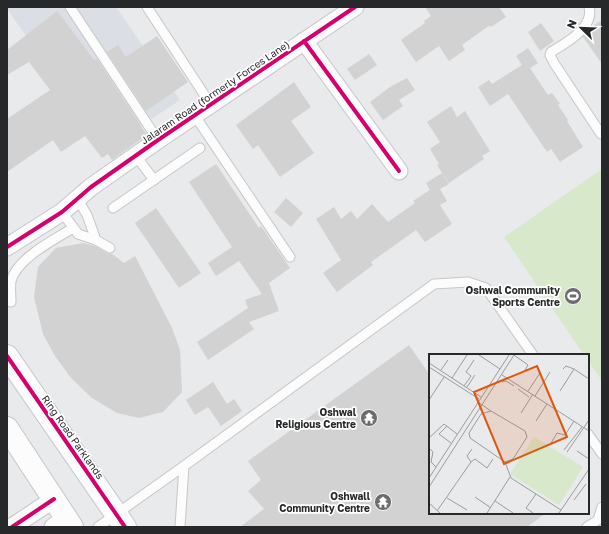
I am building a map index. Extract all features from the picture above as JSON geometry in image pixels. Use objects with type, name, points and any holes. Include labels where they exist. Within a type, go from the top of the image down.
[{"type":"street","name":"Jalaram Road (formerly Forces Lane)","points":[[7,247],[62,212],[77,198],[158,140],[355,7]]},
{"type":"street","points":[[304,41],[399,171]]},
{"type":"street","name":"Ring Road Parklands","points":[[7,356],[120,521]]},
{"type":"street","points":[[7,428],[54,499],[63,524]]},
{"type":"street","points":[[12,527],[54,499]]},
{"type":"lane","points":[[70,7],[158,140]]},
{"type":"lane","points":[[147,7],[211,105]]},
{"type":"lane","points":[[589,7],[590,17],[587,24],[568,41],[551,52],[550,55],[601,134]]},
{"type":"lane","points":[[195,116],[290,257]]},
{"type":"lane","points":[[113,208],[200,148]]},
{"type":"lane","points":[[136,156],[154,180]]},
{"type":"lane","points":[[77,198],[88,215],[96,240]]},
{"type":"lane","points":[[62,212],[78,234],[96,240],[110,248]]},
{"type":"lane","points":[[11,302],[11,283],[18,267],[25,259],[73,228]]},
{"type":"lane","points":[[98,527],[120,521],[184,466],[434,284],[468,282],[486,288],[532,354]]},
{"type":"lane","points":[[589,435],[602,454]]},
{"type":"lane","points":[[180,527],[184,466]]},
{"type":"lane","points":[[587,527],[600,521],[602,508]]},
{"type":"shaded area","points":[[7,7],[116,7],[180,100],[105,150]]},
{"type":"green space","name":"Oshwal Community Sports Centre","points":[[602,169],[602,381],[589,362],[589,354],[583,354],[504,237]]},
{"type":"building","points":[[425,7],[499,7],[506,17],[491,27],[490,25],[462,45],[465,50],[449,61],[439,46],[416,62],[401,40],[425,23],[424,21],[431,16]]},
{"type":"building","points":[[57,11],[94,60],[97,59],[147,135],[112,160],[108,154],[102,158],[85,136],[61,152],[53,140],[7,172],[7,119],[50,90],[29,62],[7,75],[7,50]]},
{"type":"building","points":[[602,20],[602,64],[583,37],[591,27]]},
{"type":"building","points":[[541,23],[554,41],[540,51],[528,32]]},
{"type":"building","points":[[157,36],[188,82],[146,111],[107,52],[118,45],[126,57]]},
{"type":"building","points":[[528,48],[538,63],[530,68],[548,95],[552,93],[560,104],[558,105],[583,147],[560,162],[551,149],[547,152],[508,94],[490,106],[478,87],[489,80],[492,84],[522,65],[516,56]]},
{"type":"building","points":[[369,54],[377,65],[355,80],[347,69]]},
{"type":"building","points":[[407,78],[415,90],[399,100],[403,106],[383,120],[370,102],[390,87]]},
{"type":"building","points":[[294,82],[311,107],[291,121],[314,153],[280,177],[258,145],[253,149],[236,125]]},
{"type":"building","points":[[451,106],[457,117],[465,111],[490,151],[482,156],[484,159],[449,183],[437,165],[439,164],[430,149],[440,142],[427,122]]},
{"type":"building","points":[[216,164],[259,228],[261,226],[290,268],[269,283],[279,311],[249,322],[254,329],[208,360],[197,342],[248,308],[245,300],[262,294],[239,261],[216,276],[208,263],[232,247],[189,182]]},
{"type":"building","points":[[442,173],[449,184],[440,189],[447,201],[440,205],[452,224],[425,242],[416,230],[371,262],[373,265],[337,292],[323,273],[341,260],[316,219],[334,207],[341,219],[351,211],[357,219],[372,204],[388,222],[415,203],[413,201],[430,190],[426,183]]},
{"type":"building","points":[[286,198],[303,213],[291,227],[274,212]]},
{"type":"building","points":[[156,208],[201,273],[179,288],[135,223]]},
{"type":"building","points":[[83,243],[95,246],[107,253],[112,254],[124,263],[135,256],[172,328],[180,350],[182,392],[163,412],[139,418],[117,413],[92,398],[71,378],[55,356],[43,334],[34,297],[38,267],[56,248]]},
{"type":"building","name":"Oshwal Religious Centre","points":[[409,345],[429,374],[429,514],[545,514],[527,527],[240,527],[264,509],[248,491],[261,480],[248,461]]},
{"type":"building","points":[[213,382],[227,404],[234,399],[242,411],[221,426],[208,407],[195,415],[186,400]]},
{"type":"cycle path","points":[[7,247],[62,212],[91,187],[158,140],[355,7]]},
{"type":"cycle path","points":[[304,41],[399,171]]},
{"type":"cycle path","points":[[7,356],[125,527]]},
{"type":"cycle path","points":[[12,527],[54,499]]},
{"type":"place","name":"Oshwal Community Sports Centre","points":[[573,296]]},
{"type":"place","name":"Oshwal Religious Centre","points":[[369,418]]},
{"type":"place","name":"Oshwall Community Centre","points":[[383,502]]}]
